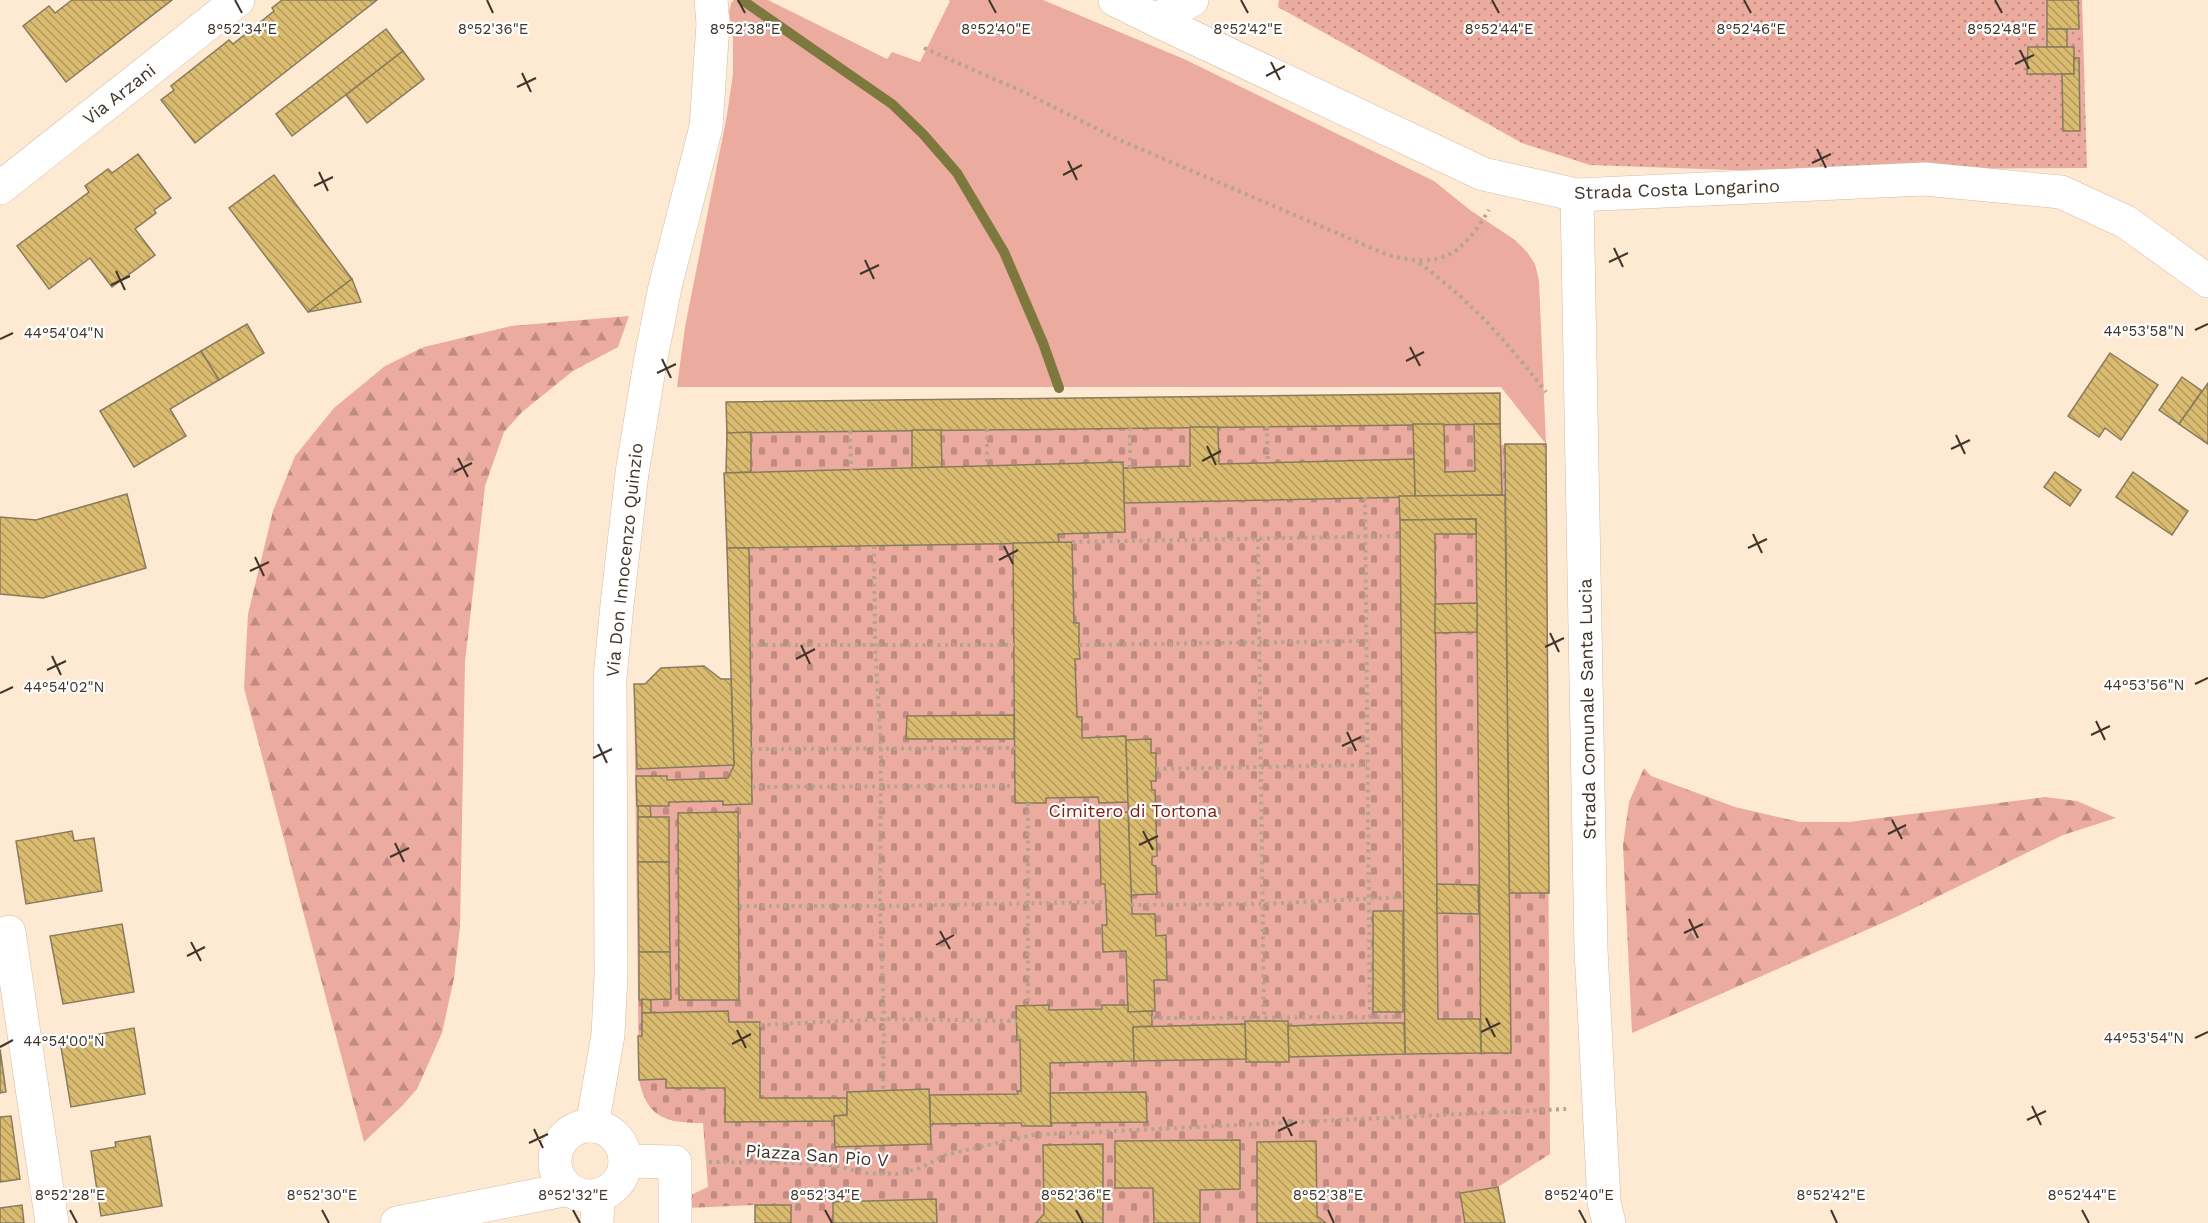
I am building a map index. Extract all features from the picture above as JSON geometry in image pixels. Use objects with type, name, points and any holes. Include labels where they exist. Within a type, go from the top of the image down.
[{"type":"street","name":"Via Arzani","points":[[0,188],[238,0]]},
{"type":"street","name":"Via Don Innocenzo Quinzio","points":[[592,1126],[608,1035],[611,975],[610,678],[617,605],[632,473],[650,363],[665,287],[706,127],[713,24],[711,0]]},
{"type":"street","name":"Strada Costa Longarino","points":[[1114,0],[1483,174],[1577,195],[1924,179],[2061,192],[2126,222],[2208,281]]},
{"type":"street","points":[[1156,20],[1192,0]]},
{"type":"street","name":"Strada Comunale Santa Lucia","points":[[1577,195],[1590,938],[1604,1202],[1610,1223]]},
{"type":"street","points":[[9,932],[52,1223]]},
{"type":"street","points":[[397,1223],[587,1203],[609,1191],[618,1183],[625,1161],[619,1141],[602,1128],[592,1126],[580,1127],[562,1139],[554,1160],[560,1181],[587,1203]]},
{"type":"street","points":[[625,1161],[675,1162],[675,1223]]},
{"type":"path","points":[[924,48],[1028,94],[1115,138],[1345,238],[1388,255],[1418,262],[1454,290],[1506,341],[1548,394]]},
{"type":"path","points":[[1418,262],[1442,257],[1463,247],[1508,179]]},
{"type":"path","points":[[1267,426],[1268,463]]},
{"type":"path","points":[[1130,428],[1130,468]]},
{"type":"path","points":[[987,429],[987,466]]},
{"type":"path","points":[[850,431],[851,470]]},
{"type":"path","points":[[1365,497],[1370,1023]]},
{"type":"path","points":[[1072,543],[1399,536]]},
{"type":"path","points":[[1258,539],[1264,1018]]},
{"type":"path","points":[[874,546],[875,646],[881,747],[880,906],[884,1019],[883,1091]]},
{"type":"path","points":[[1079,645],[1366,641]]},
{"type":"path","points":[[750,645],[1014,645]]},
{"type":"path","points":[[751,749],[1015,748]]},
{"type":"path","points":[[1156,769],[1367,765]]},
{"type":"path","points":[[752,787],[1015,786]]},
{"type":"path","points":[[1028,803],[1028,1006]]},
{"type":"path","points":[[1131,905],[1262,904],[1403,897]]},
{"type":"path","points":[[739,906],[1106,902]]},
{"type":"path","points":[[1152,1018],[1400,1017]]},
{"type":"path","points":[[760,1025],[884,1019],[1017,1021]]},
{"type":"path","name":"Piazza San Pio V","points":[[701,1162],[839,1166],[862,1173],[881,1175],[918,1169],[945,1155],[1033,1135],[1599,1107]]},
{"type":"path","points":[[881,1175],[882,1145]]},
{"type":"green space","points":[[734,0],[768,0],[887,59],[892,52],[920,62],[950,1],[948,0],[1043,0],[1184,59],[1434,181],[1470,210],[1515,240],[1535,264],[1539,281],[1546,444],[1501,387],[677,387],[685,327],[727,115],[733,74],[733,38],[729,12]]},
{"type":"green space","points":[[1279,0],[2082,0],[2087,168],[1731,170],[1590,165],[1522,143],[1278,7]]},
{"type":"green space","points":[[629,316],[618,347],[573,371],[522,412],[504,432],[485,486],[465,662],[460,927],[454,978],[442,1033],[417,1089],[364,1142],[244,688],[248,614],[273,511],[295,456],[334,408],[385,366],[424,347],[511,326]]},
{"type":"green space","name":"Cimitero di Tortona","points":[[1500,393],[1501,445],[1546,444],[1550,1154],[1498,1187],[1505,1223],[755,1223],[755,1205],[687,1208],[691,1195],[708,1187],[703,1123],[679,1122],[661,1116],[647,1103],[639,1080],[634,684],[645,684],[661,668],[704,666],[721,679],[731,679],[724,473],[726,473],[726,402]]},
{"type":"green space","points":[[1644,768],[1651,776],[1735,807],[1800,822],[1849,822],[2045,797],[2077,801],[2116,818],[2063,835],[1896,917],[1632,1033],[1623,845],[1629,802]]},
{"type":"building","points":[[72,0],[172,0],[66,82],[23,26],[49,6],[55,13]]},
{"type":"building","points":[[282,0],[377,0],[195,143],[161,100],[174,90],[171,86],[229,40],[233,44],[274,11],[272,8]]},
{"type":"building","points":[[2047,0],[2078,0],[2079,29],[2047,29]]},
{"type":"building","points":[[386,29],[403,51],[292,136],[276,114]]},
{"type":"building","points":[[2047,29],[2067,29],[2067,47],[2047,47]]},
{"type":"building","points":[[2028,47],[2074,47],[2074,74],[2027,74]]},
{"type":"building","points":[[403,51],[424,79],[367,123],[346,95]]},
{"type":"building","points":[[2074,58],[2079,58],[2080,131],[2063,131],[2062,74],[2074,74]]},
{"type":"building","points":[[138,154],[171,198],[154,210],[156,213],[135,229],[155,255],[112,287],[90,258],[49,289],[17,246],[89,192],[85,186],[108,169],[112,173]]},
{"type":"building","points":[[274,175],[352,279],[308,312],[229,208]]},
{"type":"building","points":[[352,279],[361,302],[308,312]]},
{"type":"building","points":[[247,324],[264,353],[219,380],[201,351]]},
{"type":"building","points":[[201,351],[219,380],[170,409],[186,436],[134,467],[100,411]]},
{"type":"building","points":[[2110,353],[2158,385],[2121,440],[2105,428],[2099,437],[2068,416]]},
{"type":"building","points":[[2182,377],[2202,391],[2179,424],[2159,410]]},
{"type":"building","points":[[2208,383],[2208,444],[2179,424]]},
{"type":"building","points":[[1500,393],[1500,424],[727,433],[726,402]]},
{"type":"building","points":[[1413,424],[1444,424],[1445,472],[1475,471],[1474,424],[1500,424],[1502,495],[1415,497]]},
{"type":"building","points":[[1190,427],[1218,427],[1219,464],[1414,459],[1415,497],[1124,503],[1123,468],[1190,466]]},
{"type":"building","points":[[912,430],[941,430],[942,467],[912,468]]},
{"type":"building","points":[[751,432],[751,472],[726,473],[727,433]]},
{"type":"building","points":[[1505,444],[1546,444],[1549,893],[1509,893]]},
{"type":"building","points":[[1123,462],[1125,532],[1058,534],[1059,543],[727,548],[724,473]]},
{"type":"building","points":[[2055,472],[2081,490],[2070,506],[2044,487]]},
{"type":"building","points":[[2133,472],[2188,511],[2172,535],[2116,497]]},
{"type":"building","points":[[127,494],[146,568],[43,598],[0,594],[0,517],[36,520]]},
{"type":"building","points":[[1505,495],[1511,1053],[1481,1053],[1476,519],[1400,520],[1399,496]]},
{"type":"building","points":[[1476,519],[1476,534],[1435,534],[1437,913],[1438,1019],[1480,1019],[1481,1053],[1405,1054],[1400,520]]},
{"type":"building","points":[[1072,542],[1074,623],[1079,623],[1080,659],[1075,659],[1077,717],[1082,717],[1082,738],[1126,736],[1128,802],[1099,803],[1098,797],[1046,798],[1046,803],[1015,803],[1013,543]]},
{"type":"building","points":[[727,548],[749,548],[752,804],[723,805],[723,801],[669,802],[669,806],[637,806],[636,776],[667,776],[667,780],[728,778],[734,765]]},
{"type":"building","points":[[1477,603],[1477,632],[1435,633],[1435,604]]},
{"type":"building","points":[[704,666],[721,679],[731,679],[734,765],[637,769],[634,684],[645,684],[661,668]]},
{"type":"building","points":[[1014,715],[1014,739],[906,739],[907,716]]},
{"type":"building","points":[[1151,739],[1151,753],[1156,753],[1156,781],[1151,781],[1152,790],[1155,790],[1157,856],[1152,857],[1152,865],[1156,866],[1157,894],[1131,895],[1126,740]]},
{"type":"building","points":[[638,806],[650,806],[651,817],[638,817]]},
{"type":"building","points":[[738,812],[739,1000],[679,1000],[678,813]]},
{"type":"building","points":[[1128,812],[1132,914],[1155,914],[1156,936],[1166,935],[1167,980],[1154,980],[1155,1011],[1128,1012],[1126,951],[1103,952],[1102,925],[1107,925],[1105,884],[1101,884],[1099,813]]},
{"type":"building","points":[[638,817],[669,817],[669,862],[638,862]]},
{"type":"building","points":[[72,831],[74,841],[94,838],[102,891],[26,904],[16,841]]},
{"type":"building","points":[[638,862],[669,862],[670,952],[639,952]]},
{"type":"building","points":[[1437,884],[1478,885],[1479,914],[1437,913]]},
{"type":"building","points":[[1373,911],[1403,911],[1403,1012],[1373,1012]]},
{"type":"building","points":[[122,924],[134,992],[63,1004],[50,936]]},
{"type":"building","points":[[639,952],[670,952],[671,999],[639,1000]]},
{"type":"building","points":[[642,999],[651,1000],[651,1013],[642,1013]]},
{"type":"building","points":[[1049,1005],[1049,1010],[1102,1009],[1102,1005],[1128,1005],[1128,1012],[1152,1011],[1152,1026],[1133,1027],[1134,1061],[1050,1063],[1051,1126],[1022,1126],[1021,1123],[930,1124],[930,1095],[1018,1094],[1017,1091],[1021,1091],[1020,1040],[1017,1040],[1016,1006]]},
{"type":"building","points":[[728,1011],[729,1022],[760,1022],[760,1098],[847,1098],[847,1115],[834,1116],[835,1121],[725,1122],[725,1088],[666,1088],[666,1079],[639,1080],[638,1036],[642,1036],[642,1013]]},
{"type":"building","points":[[1245,1021],[1288,1021],[1289,1062],[1246,1062]]},
{"type":"building","points":[[1404,1023],[1405,1054],[1289,1057],[1288,1026]]},
{"type":"building","points":[[1245,1024],[1246,1059],[1134,1061],[1133,1027]]},
{"type":"building","points":[[134,1028],[145,1094],[71,1107],[60,1041]]},
{"type":"building","points":[[0,1049],[6,1092],[0,1093]]},
{"type":"building","points":[[929,1089],[931,1144],[835,1147],[834,1116],[847,1115],[847,1092]]},
{"type":"building","points":[[1146,1092],[1147,1122],[1051,1123],[1050,1093]]},
{"type":"building","points":[[11,1116],[20,1179],[0,1182],[0,1117]]},
{"type":"building","points":[[150,1136],[162,1206],[101,1216],[91,1151],[116,1147],[115,1142]]},
{"type":"building","points":[[1240,1140],[1240,1189],[1200,1190],[1200,1223],[1154,1223],[1153,1188],[1115,1188],[1115,1141]]},
{"type":"building","points":[[1316,1141],[1317,1216],[1326,1223],[1257,1223],[1257,1142]]},
{"type":"building","points":[[1103,1144],[1103,1223],[1036,1223],[1044,1214],[1043,1145]]},
{"type":"building","points":[[1498,1187],[1505,1223],[1465,1223],[1460,1193]]},
{"type":"building","points":[[936,1199],[937,1223],[833,1223],[833,1202]]},
{"type":"building","points":[[22,1205],[24,1223],[0,1223],[0,1208]]},
{"type":"building","points":[[755,1205],[791,1205],[791,1223],[755,1223]]},
{"type":"waterway","points":[[742,0],[892,104],[923,134],[957,173],[1004,252],[1043,343],[1059,388]]}]
